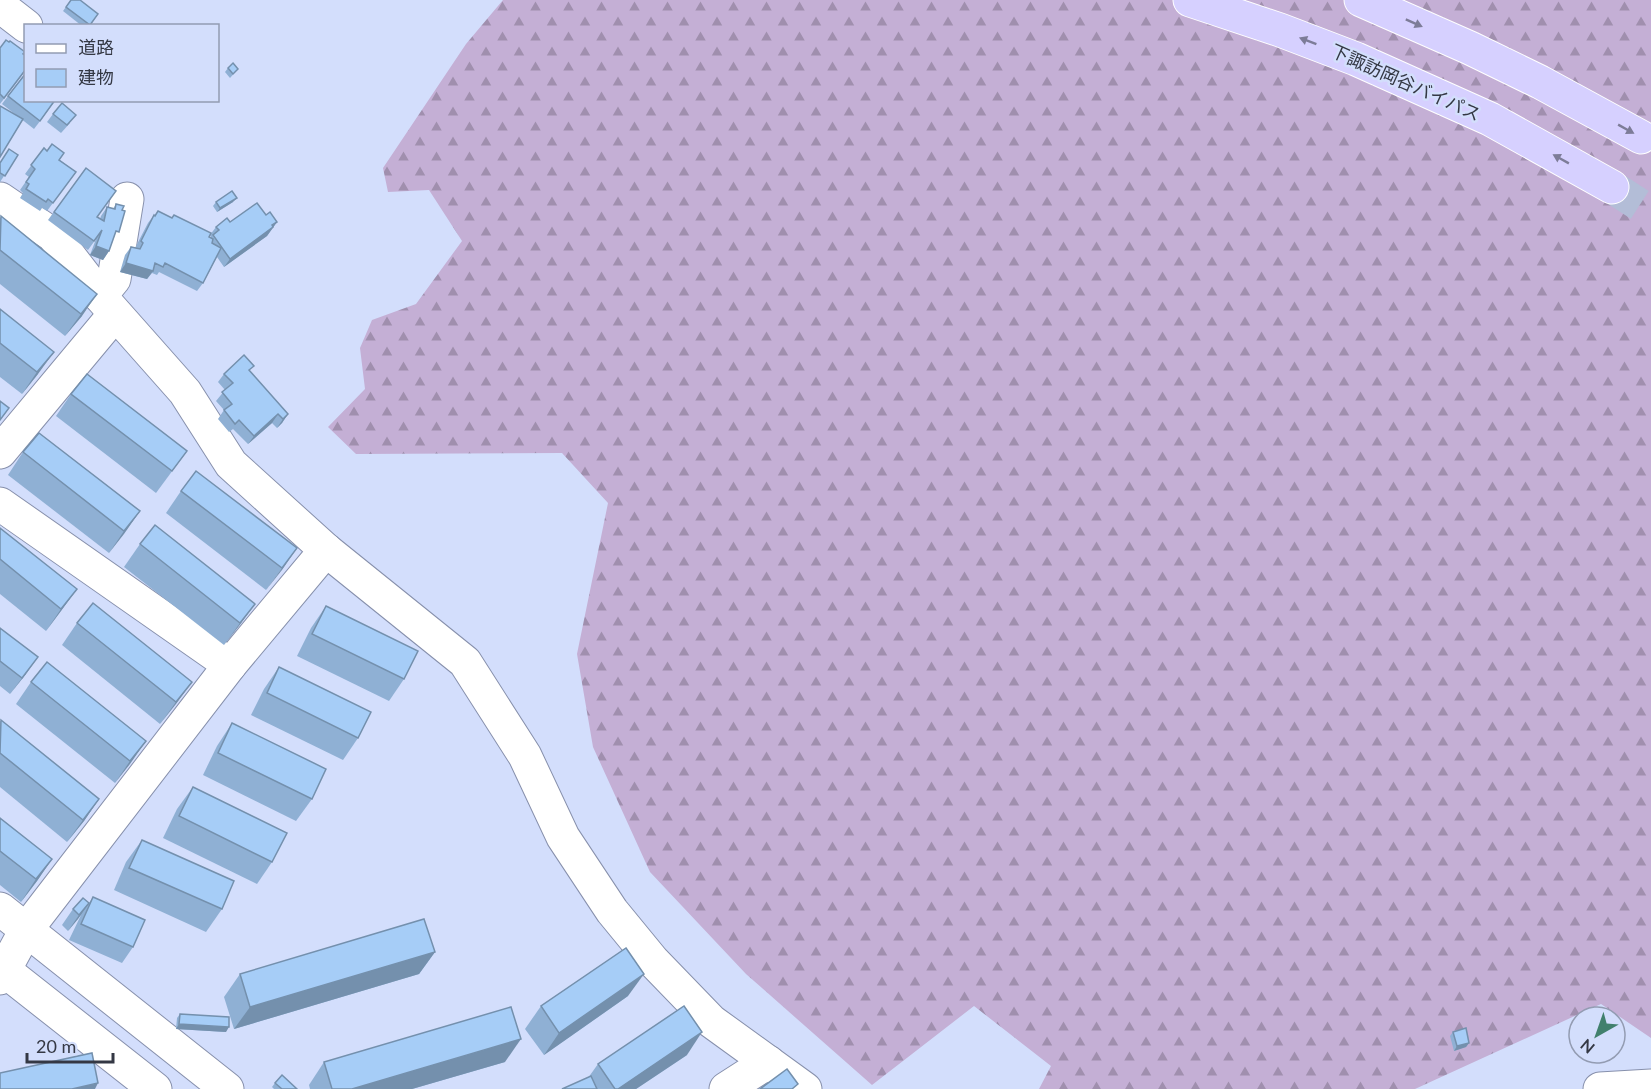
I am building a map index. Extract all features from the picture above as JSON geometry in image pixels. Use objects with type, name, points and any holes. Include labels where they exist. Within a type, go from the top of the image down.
[{"type":"highway","name":"下諏訪岡谷バイパス","points":[[1190,0],[1280,30],[1367,64],[1490,119],[1612,187]]},
{"type":"highway","points":[[1361,0],[1540,82],[1641,137]]},
{"type":"street","points":[[0,6],[24,24]]},
{"type":"street","points":[[0,199],[53,235],[108,305],[185,392],[231,464],[326,550],[465,662],[525,756],[562,837],[612,911],[653,961],[711,1021],[805,1089]]},
{"type":"street","points":[[0,452],[108,305],[127,199]]},
{"type":"street","points":[[0,504],[230,665]]},
{"type":"street","points":[[155,1089],[1,972],[26,930],[230,665],[326,550]]},
{"type":"street","points":[[0,909],[227,1089]]},
{"type":"street","points":[[726,1089],[768,1062]]},
{"type":"street","points":[[1600,1089],[1651,1086]]},
{"type":"green space","points":[[503,0],[1651,0],[1651,1038],[1627,1022],[1627,1005],[1567,1005],[1567,1020],[1415,1089],[1039,1089],[1051,1066],[974,1006],[872,1085],[746,974],[650,872],[593,747],[577,654],[608,503],[562,453],[356,454],[328,427],[365,389],[360,348],[372,320],[416,304],[462,241],[429,190],[388,192],[383,168],[466,44]]},
{"type":"building","points":[[71,0],[80,0],[98,14],[89,24],[66,7]]},
{"type":"building","points":[[6,40],[24,51],[24,72],[4,98],[0,94],[0,48]]},
{"type":"building","points":[[233,63],[238,69],[233,74],[228,68]]},
{"type":"building","points":[[24,76],[24,102],[54,102],[40,121],[8,96]]},
{"type":"building","points":[[62,103],[76,115],[67,125],[53,114]]},
{"type":"building","points":[[0,106],[23,119],[0,157]]},
{"type":"building","points":[[52,144],[64,153],[59,160],[76,172],[53,203],[48,199],[46,202],[26,189],[29,184],[26,182],[35,169],[31,165],[44,148],[47,151]]},
{"type":"building","points":[[9,149],[18,155],[5,176],[0,173],[0,163]]},
{"type":"building","points":[[86,168],[116,191],[97,217],[104,221],[107,207],[115,209],[116,204],[124,206],[122,210],[125,211],[119,232],[116,231],[109,251],[96,246],[102,230],[94,241],[54,212]]},
{"type":"building","points":[[232,191],[237,198],[220,208],[216,202]]},
{"type":"building","points":[[257,203],[266,215],[270,212],[277,222],[230,259],[213,235],[219,230],[216,227],[227,218],[230,222]]},
{"type":"building","points":[[158,211],[172,218],[174,215],[211,233],[209,237],[213,239],[212,243],[221,248],[203,283],[165,263],[163,267],[155,263],[153,271],[126,263],[131,247],[140,249],[143,243],[141,241]]},
{"type":"building","points":[[1,216],[97,294],[81,314],[0,250]]},
{"type":"building","points":[[0,309],[54,352],[37,372],[0,343]]},
{"type":"building","points":[[244,355],[254,366],[249,370],[288,414],[283,419],[278,414],[254,436],[239,420],[235,424],[224,410],[232,404],[222,392],[233,383],[224,374]]},
{"type":"building","points":[[87,374],[187,451],[172,471],[71,394]]},
{"type":"building","points":[[0,401],[9,408],[0,420]]},
{"type":"building","points":[[39,433],[140,511],[124,531],[23,452]]},
{"type":"building","points":[[196,471],[297,548],[282,568],[181,491]]},
{"type":"building","points":[[155,525],[255,604],[240,623],[140,544]]},
{"type":"building","points":[[0,528],[77,589],[61,609],[0,559]]},
{"type":"building","points":[[93,603],[192,682],[176,702],[77,623]]},
{"type":"building","points":[[326,606],[418,651],[404,679],[312,634]]},
{"type":"building","points":[[0,628],[38,657],[22,678],[0,661]]},
{"type":"building","points":[[47,662],[146,741],[130,761],[31,682]]},
{"type":"building","points":[[279,667],[371,712],[358,738],[267,693]]},
{"type":"building","points":[[1,720],[99,799],[83,820],[0,753]]},
{"type":"building","points":[[232,723],[326,769],[312,799],[218,753]]},
{"type":"building","points":[[193,787],[287,833],[272,862],[179,816]]},
{"type":"building","points":[[0,818],[52,859],[36,879],[0,851]]},
{"type":"building","points":[[142,840],[234,881],[222,909],[129,868]]},
{"type":"building","points":[[93,897],[145,920],[133,947],[81,924]]},
{"type":"building","points":[[83,898],[89,903],[79,915],[73,909]]},
{"type":"building","points":[[424,919],[435,952],[250,1007],[240,974]]},
{"type":"building","points":[[626,948],[644,974],[559,1033],[541,1006]]},
{"type":"building","points":[[684,1006],[702,1032],[615,1089],[598,1064]]},
{"type":"building","points":[[511,1007],[521,1039],[352,1089],[332,1089],[324,1062]]},
{"type":"building","points":[[180,1014],[229,1017],[229,1027],[179,1024]]},
{"type":"building","points":[[1466,1028],[1469,1043],[1457,1046],[1453,1032]]},
{"type":"building","points":[[92,1053],[98,1083],[72,1089],[0,1089],[0,1073]]},
{"type":"building","points":[[787,1069],[798,1084],[792,1089],[760,1089]]},
{"type":"building","points":[[282,1075],[297,1089],[282,1089],[275,1083]]},
{"type":"building","points":[[591,1076],[597,1089],[562,1089]]},
{"type":"tunnel","points":[[1612,187],[1651,212]]}]
